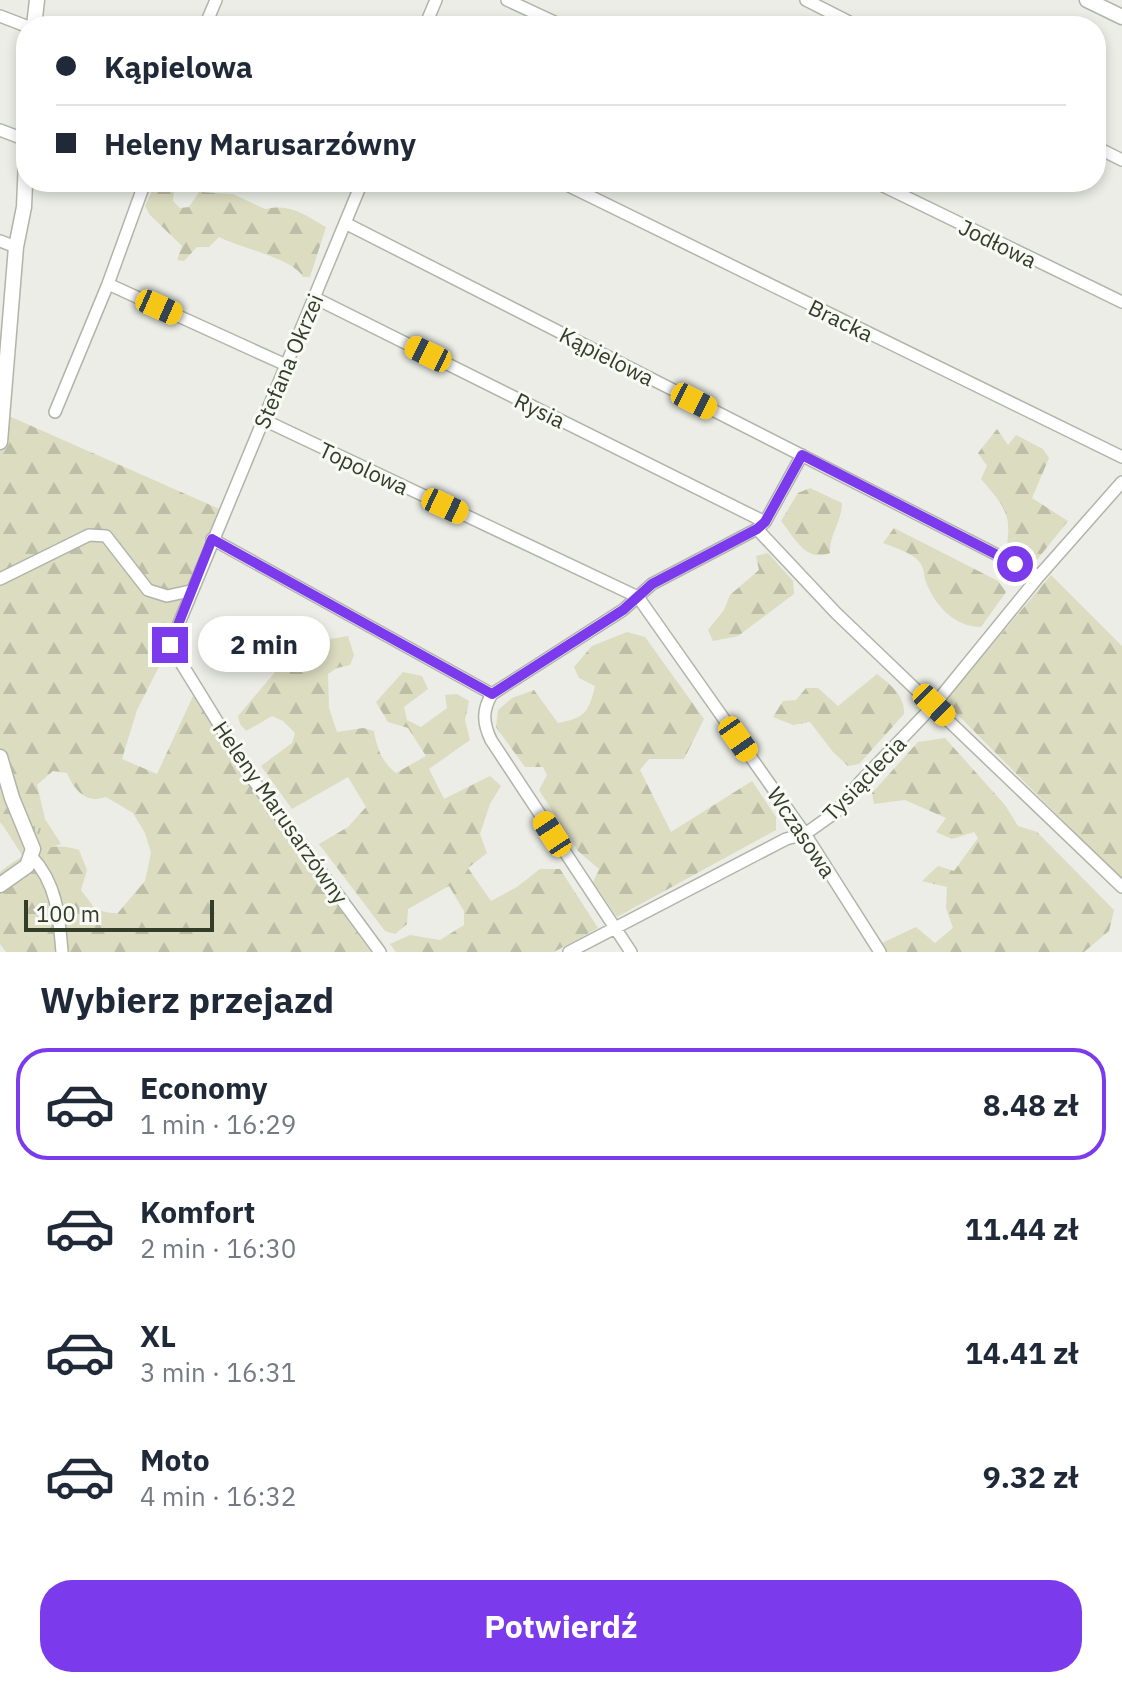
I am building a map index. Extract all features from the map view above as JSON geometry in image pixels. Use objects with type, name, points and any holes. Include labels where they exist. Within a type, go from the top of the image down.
[{"type":"street","points":[[507,0],[541,16]]},
{"type":"street","points":[[806,0],[837,16]]},
{"type":"street","points":[[1087,0],[1122,17]]},
{"type":"street","points":[[0,442],[16,247],[25,192]]},
{"type":"street","points":[[55,412],[108,284],[141,192]]},
{"type":"street","name":"Stefana Okrzei","points":[[212,539],[358,192]]},
{"type":"street","name":"Bracka","points":[[581,192],[1122,457]]},
{"type":"street","name":"Jodłowa","points":[[896,192],[1122,302]]},
{"type":"street","name":"Kąpielowa","points":[[345,223],[1039,576]]},
{"type":"street","points":[[0,241],[16,247]]},
{"type":"street","points":[[108,284],[286,365]]},
{"type":"street","name":"Rysia","points":[[315,298],[761,526]]},
{"type":"street","name":"Topolowa","points":[[264,420],[638,597]]},
{"type":"street","points":[[631,952],[491,740],[484,724],[484,714],[492,694],[623,610],[652,584],[761,526],[802,455]]},
{"type":"street","name":"Tysiąclecia","points":[[569,952],[786,839],[805,834],[836,812],[861,781],[934,705],[1039,576],[1121,485]]},
{"type":"street","points":[[761,526],[836,613],[1122,887]]},
{"type":"street","points":[[0,579],[89,535],[106,536],[148,590],[167,596],[190,591]]},
{"type":"street","points":[[212,539],[492,694]]},
{"type":"street","name":"Heleny Marusarzówny","points":[[212,539],[170,645],[254,781],[380,952]]},
{"type":"street","name":"Wczasowa","points":[[638,597],[805,834],[880,952]]},
{"type":"street","points":[[0,757],[12,798],[31,840],[32,857],[27,866],[0,885]]},
{"type":"street","points":[[32,857],[52,884],[62,952]]},
{"type":"green space","points":[[151,192],[174,192],[173,201],[180,208],[189,207],[199,192],[233,194],[265,209],[297,211],[326,227],[310,277],[303,277],[289,264],[219,237],[209,247],[197,247],[184,261],[177,260],[182,246],[150,215],[145,206]]},
{"type":"green space","points":[[2,413],[224,511],[170,645],[137,710],[122,759],[157,774],[194,694],[245,779],[371,952],[6,952],[0,944],[0,872],[18,859],[46,848],[79,850],[87,870],[81,890],[96,910],[117,914],[145,881],[151,853],[145,833],[133,813],[106,797],[93,799],[82,794],[67,773],[53,771],[37,785],[45,819],[31,808],[4,827],[0,822]]},
{"type":"green space","points":[[997,429],[1008,445],[1016,435],[1043,449],[1049,458],[1032,498],[1068,521],[1036,561],[1023,561],[1010,554],[1005,513],[981,479],[987,466],[978,453]]},
{"type":"green space","points":[[810,488],[842,503],[830,553],[822,555],[808,552],[781,521],[798,493]]},
{"type":"green space","points":[[894,528],[998,581],[1006,592],[981,627],[963,623],[947,614],[930,591],[918,560],[883,543]]},
{"type":"green space","points":[[768,553],[793,581],[794,594],[738,636],[713,641],[708,630],[724,610],[730,595],[759,570],[756,556]]},
{"type":"green space","points":[[1051,575],[1122,646],[1122,880],[949,706],[950,695]]},
{"type":"green space","points":[[316,628],[319,641],[348,636],[354,655],[350,665],[328,674],[329,708],[337,732],[363,728],[374,731],[381,755],[396,773],[426,756],[408,728],[388,722],[376,702],[403,672],[422,676],[428,689],[404,707],[407,720],[421,727],[447,708],[445,695],[457,694],[469,701],[465,720],[470,740],[429,769],[444,799],[490,776],[501,786],[490,804],[480,834],[487,853],[468,868],[491,901],[517,887],[540,869],[560,869],[598,928],[554,952],[396,952],[390,944],[410,935],[440,940],[464,925],[464,911],[449,886],[408,909],[407,924],[395,934],[385,931],[319,844],[348,827],[366,807],[348,777],[292,809],[261,766],[292,743],[295,733],[283,721],[272,716],[246,731],[238,716],[310,631]]},
{"type":"green space","points":[[627,632],[645,637],[704,719],[684,759],[649,759],[640,770],[671,832],[752,781],[776,817],[776,830],[617,917],[593,882],[599,869],[578,851],[539,790],[547,775],[543,767],[525,767],[496,727],[498,710],[512,698],[534,690],[558,723],[580,716],[588,708],[595,686],[579,678],[574,667],[592,646]]},
{"type":"green space","points":[[877,674],[900,696],[904,714],[859,764],[848,766],[810,722],[793,725],[773,717],[783,701],[796,700],[806,688],[818,688],[838,706]]},
{"type":"green space","points":[[945,738],[1005,805],[1018,826],[1037,832],[1114,910],[1109,931],[1084,952],[885,952],[880,944],[916,927],[935,943],[953,928],[946,908],[947,887],[922,881],[938,866],[954,871],[978,838],[974,832],[952,839],[936,832],[946,818],[905,800],[874,804],[872,793],[918,742]]},
{"type":"green space","points":[[31,808],[45,819],[61,844],[22,855],[4,827]]},
{"type":"route","points":[[170,645],[212,539],[492,694],[623,610],[652,584],[757,529],[765,522],[802,455],[1015,564]]}]
